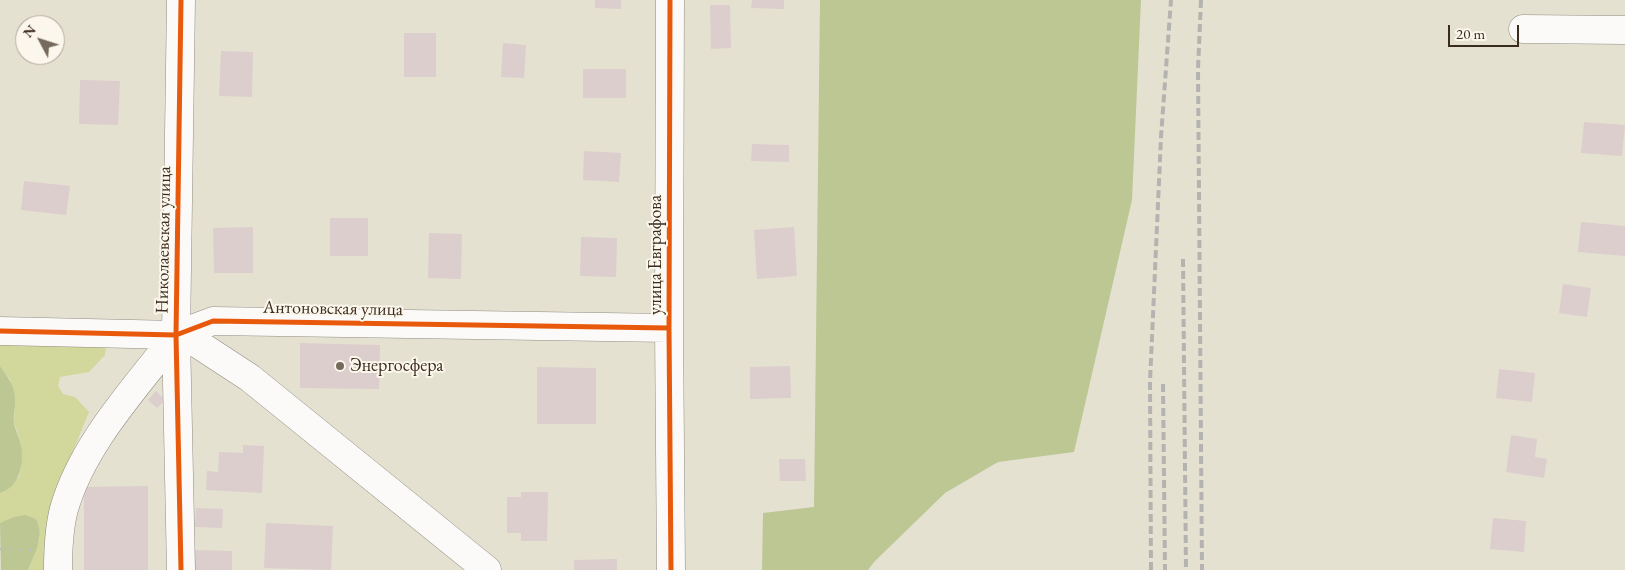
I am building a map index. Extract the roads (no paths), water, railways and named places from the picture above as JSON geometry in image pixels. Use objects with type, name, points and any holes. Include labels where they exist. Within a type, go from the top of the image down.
[{"type":"street","name":"Николаевская улица","points":[[181,0],[176,335],[181,570]]},
{"type":"street","name":"улица Евграфова","points":[[670,0],[669,328],[671,570]]},
{"type":"street","points":[[1523,28],[1625,30]]},
{"type":"street","name":"Антоновская улица","points":[[0,331],[176,335],[214,321],[669,328]]},
{"type":"street","points":[[58,560],[64,510],[74,479],[94,441],[176,335],[198,344],[250,378],[487,570]]},
{"type":"railway","points":[[1151,570],[1150,382],[1161,137],[1171,0]]},
{"type":"railway","points":[[1201,0],[1198,69],[1202,570]]},
{"type":"railway","points":[[1183,259],[1186,570]]},
{"type":"railway","points":[[1163,384],[1165,570]]},
{"type":"place","name":"Энергосфера","points":[[340,366]]}]
